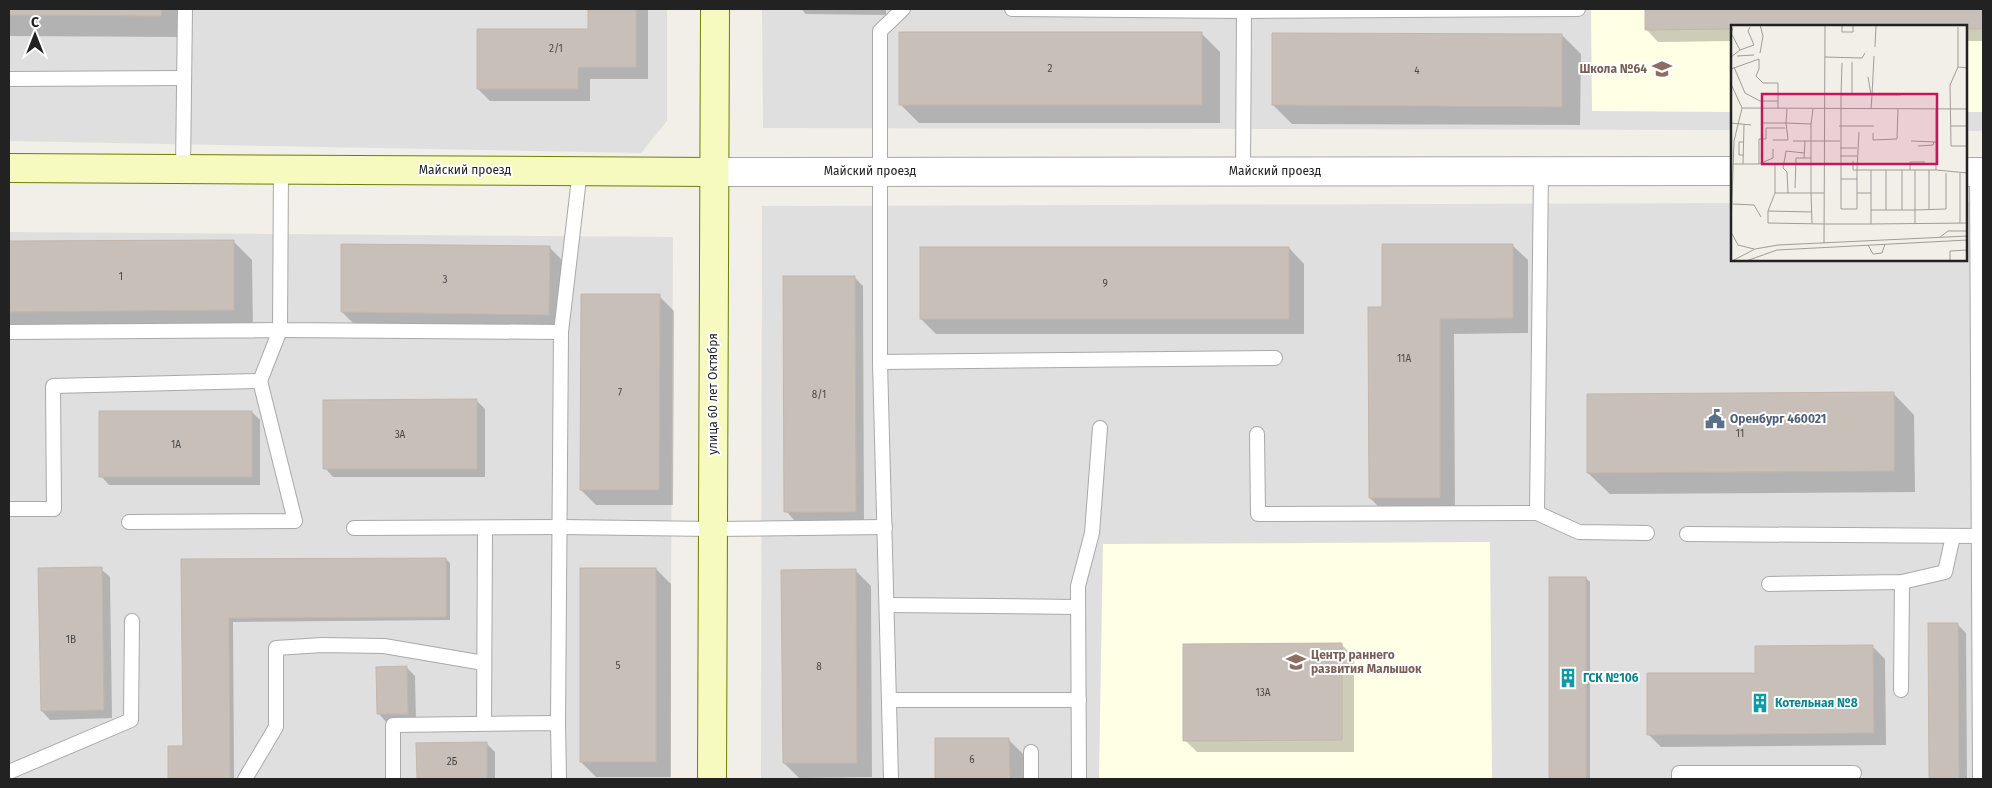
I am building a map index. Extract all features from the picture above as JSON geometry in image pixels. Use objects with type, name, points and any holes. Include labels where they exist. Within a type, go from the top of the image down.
[{"type":"main road","name":"улица 60 лет Октября","points":[[712,779],[715,9]]},
{"type":"main road","name":"Майский проезд","points":[[9,168],[714,172]]},
{"type":"street","name":"Майский проезд","points":[[714,172],[880,170],[1731,171]]},
{"type":"lane","points":[[182,169],[185,9]]},
{"type":"lane","points":[[891,779],[888,605],[880,362],[880,31],[903,9]]},
{"type":"lane","points":[[1012,9],[1578,10]]},
{"type":"lane","points":[[1243,171],[1245,10]]},
{"type":"lane","points":[[9,78],[183,78]]},
{"type":"lane","points":[[129,522],[294,521],[260,381],[280,330],[281,169]]},
{"type":"lane","points":[[559,779],[561,332],[580,170]]},
{"type":"lane","points":[[1537,513],[1541,171]]},
{"type":"lane","points":[[1975,172],[1980,779]]},
{"type":"lane","points":[[9,332],[280,330],[561,332]]},
{"type":"lane","points":[[880,362],[1275,358]]},
{"type":"lane","points":[[9,509],[54,509],[53,386],[260,381]]},
{"type":"lane","points":[[1080,779],[1078,586],[1092,533],[1100,428]]},
{"type":"lane","points":[[1257,434],[1258,514],[1537,513],[1579,532],[1647,533]]},
{"type":"lane","points":[[354,528],[885,527]]},
{"type":"lane","points":[[484,723],[485,528]]},
{"type":"lane","points":[[1687,534],[1979,536]]},
{"type":"lane","points":[[1769,584],[1902,582],[1945,572],[1953,536]]},
{"type":"lane","points":[[1901,690],[1902,582]]},
{"type":"lane","points":[[888,605],[1078,607]]},
{"type":"lane","points":[[9,772],[132,720],[132,621]]},
{"type":"lane","points":[[244,779],[276,727],[276,648],[322,645],[384,646],[484,663]]},
{"type":"lane","points":[[890,700],[1079,700]]},
{"type":"lane","points":[[393,779],[393,725],[558,723]]},
{"type":"lane","points":[[1031,752],[1031,779]]},
{"type":"lane","points":[[1679,779],[1679,773],[1854,773]]},
{"type":"shaded area","points":[[9,9],[667,9],[667,121],[641,153],[9,141]]},
{"type":"shaded area","points":[[762,9],[1983,9],[1983,131],[1967,131],[1967,25],[1731,25],[1731,130],[763,128]]},
{"type":"shaded area","name":"Школа №64","points":[[1591,9],[1983,9],[1983,112],[1967,112],[1967,25],[1731,25],[1731,112],[1592,111]]},
{"type":"shaded area","points":[[1731,203],[1731,261],[1967,261],[1967,203],[1983,203],[1983,779],[761,779],[762,206]]},
{"type":"shaded area","points":[[9,232],[673,237],[670,779],[9,779]]},
{"type":"shaded area","name":"Центр раннего развития Малышок","points":[[1490,542],[1492,779],[1099,779],[1103,544]]},
{"type":"building","points":[[9,9],[161,9],[161,16],[9,15]]},
{"type":"building","points":[[588,9],[636,9],[636,67],[578,67],[578,89],[477,89],[477,29],[588,29]]},
{"type":"building","points":[[1645,9],[1983,9],[1983,29],[1967,29],[1967,25],[1731,25],[1731,29],[1645,30]]},
{"type":"building","points":[[899,32],[1202,32],[1202,105],[899,105]]},
{"type":"building","points":[[1272,33],[1562,34],[1562,107],[1272,105]]},
{"type":"building","points":[[234,240],[234,310],[9,312],[9,241]]},
{"type":"building","points":[[341,244],[550,246],[549,315],[341,312]]},
{"type":"building","points":[[1382,244],[1513,244],[1513,318],[1440,319],[1440,498],[1369,498],[1368,307],[1382,307]]},
{"type":"building","points":[[920,247],[1289,247],[1289,319],[920,319]]},
{"type":"building","points":[[783,276],[855,276],[856,512],[784,512]]},
{"type":"building","points":[[581,294],[660,294],[659,490],[580,490]]},
{"type":"building","points":[[1894,392],[1894,471],[1587,473],[1587,394]]},
{"type":"building","points":[[477,399],[477,469],[323,469],[323,400]]},
{"type":"building","points":[[99,411],[252,411],[252,477],[99,477]]},
{"type":"building","points":[[446,558],[446,617],[229,618],[230,778],[168,778],[168,746],[183,746],[181,559]]},
{"type":"building","points":[[102,567],[104,710],[41,711],[38,568]]},
{"type":"building","points":[[580,568],[656,568],[656,762],[580,762]]},
{"type":"building","points":[[856,569],[857,763],[783,763],[781,570]]},
{"type":"building","name":"ГСК №106","points":[[1549,577],[1586,577],[1586,779],[1549,779]]},
{"type":"building","points":[[1928,623],[1958,623],[1959,779],[1929,779]]},
{"type":"building","points":[[1342,643],[1342,740],[1183,741],[1183,644]]},
{"type":"building","name":"Котельная №8","points":[[1873,645],[1874,733],[1647,735],[1647,673],[1755,673],[1755,646]]},
{"type":"building","points":[[407,666],[408,714],[377,714],[376,667]]},
{"type":"building","points":[[935,738],[1009,738],[1010,779],[935,779]]},
{"type":"building","points":[[487,742],[487,779],[417,779],[416,743]]},
{"type":"place","name":"Школа №64","points":[[1662,69]]},
{"type":"place","name":"Оренбург 460021","points":[[1715,419]]},
{"type":"place","name":"Центр раннего развития Малышок","points":[[1296,662]]},
{"type":"place","name":"ГСК №106","points":[[1568,678]]},
{"type":"place","name":"Котельная №8","points":[[1760,703]]}]
